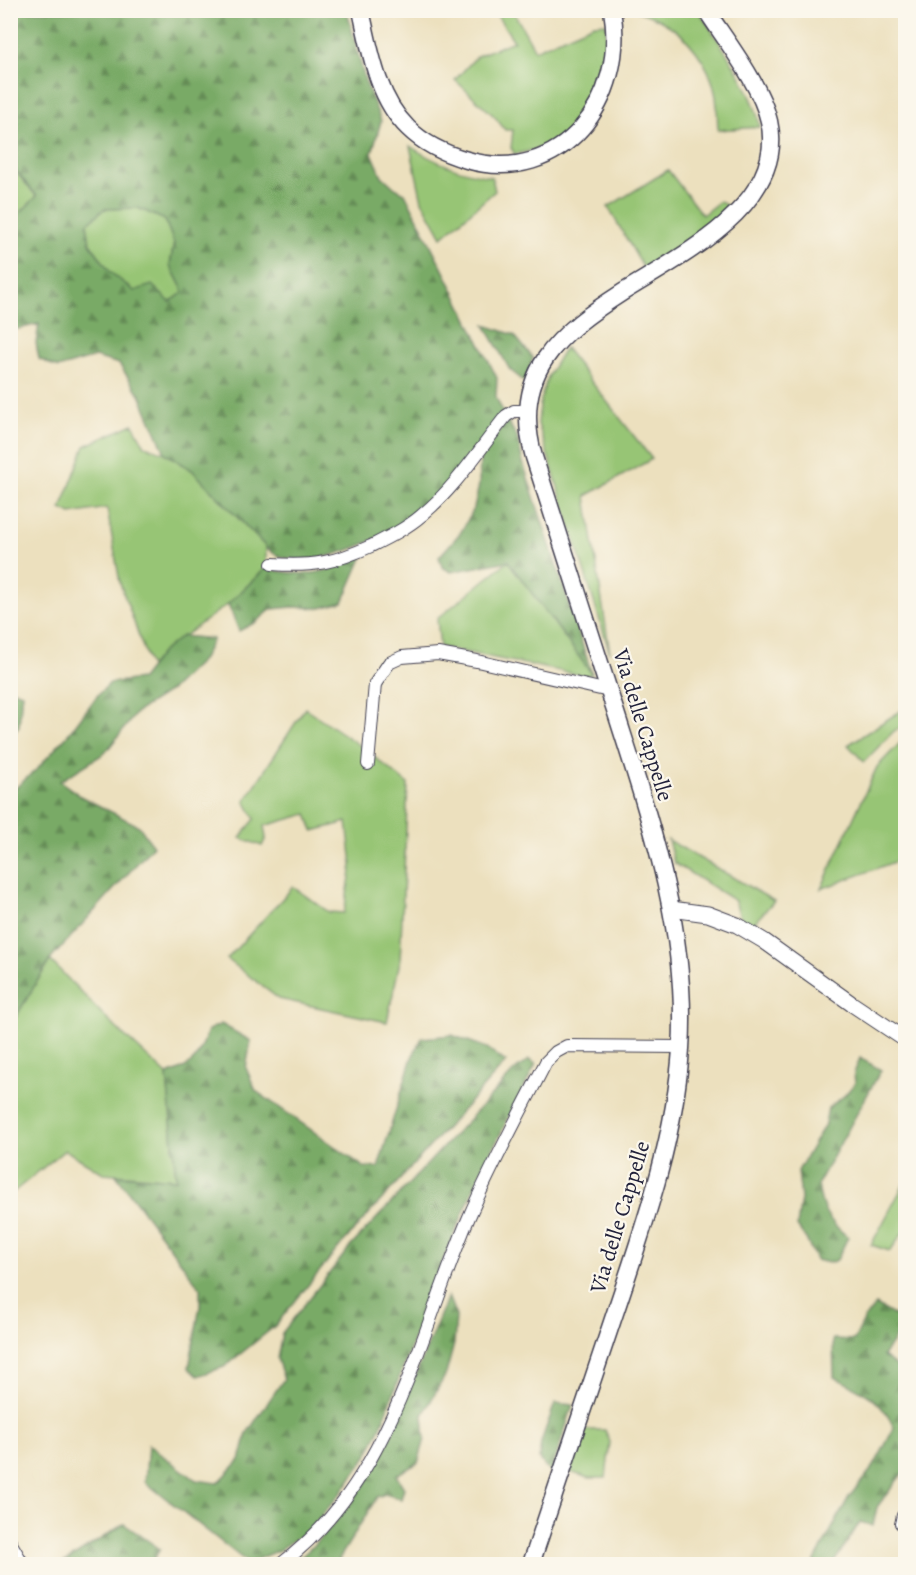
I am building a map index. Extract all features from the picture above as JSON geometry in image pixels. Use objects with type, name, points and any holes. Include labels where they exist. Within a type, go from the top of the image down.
[{"type":"main road","points":[[361,10],[379,81],[407,128],[437,149],[455,157],[476,163],[498,165],[536,160],[554,153],[581,130],[591,116],[612,63],[614,33],[612,10]]},
{"type":"main road","name":"Via delle Cappelle","points":[[531,1564],[656,1186],[675,1103],[681,1047],[681,987],[671,909],[652,831],[531,444],[528,431],[529,411],[533,388],[543,363],[556,343],[587,315],[691,249],[724,224],[751,197],[765,172],[771,144],[767,112],[752,82],[706,10]]},
{"type":"street","points":[[272,564],[319,565],[345,557],[404,528],[422,516],[450,487],[506,416],[514,411],[529,411]]},
{"type":"street","points":[[368,764],[375,684],[389,663],[402,657],[438,654],[609,691]]},
{"type":"street","points":[[671,909],[708,914],[737,925],[764,941],[906,1040]]},
{"type":"street","points":[[280,1564],[330,1520],[352,1491],[381,1442],[469,1216],[546,1062],[556,1052],[567,1046],[681,1047]]},
{"type":"street","points":[[10,1542],[23,1564]]},
{"type":"lane","points":[[906,1507],[900,1515],[898,1524],[906,1533]]},
{"type":"green space","points":[[11,11],[347,11],[365,80],[381,121],[372,153],[382,176],[395,188],[405,193],[497,378],[496,397],[504,414],[441,492],[404,523],[370,542],[330,556],[292,559],[274,554],[192,470],[165,453],[140,395],[119,364],[95,357],[58,368],[39,359],[36,343],[39,324],[18,329],[11,327],[11,222],[37,196],[11,165]],"holes":[[[138,208],[165,220],[174,243],[170,265],[184,292],[170,302],[152,285],[134,291],[110,272],[90,243],[87,224],[104,209]]]},
{"type":"green space","points":[[494,11],[513,11],[535,50],[594,24],[606,23],[602,71],[590,102],[571,129],[559,139],[543,147],[515,154],[511,148],[513,130],[505,130],[495,117],[455,80],[477,56],[514,41]]},
{"type":"green space","points":[[637,11],[699,11],[744,82],[757,112],[760,127],[718,130],[717,101],[703,61],[689,43],[672,28]]},
{"type":"green space","points":[[410,146],[449,166],[492,177],[495,191],[442,237],[422,201]]},
{"type":"green space","points":[[10,165],[37,197],[11,222],[10,222]]},
{"type":"green space","points":[[668,170],[702,215],[720,201],[729,207],[700,233],[644,269],[608,207]]},
{"type":"green space","points":[[138,208],[165,220],[174,243],[170,265],[184,292],[170,302],[134,291],[110,272],[90,243],[87,224],[104,209]]},
{"type":"green space","points":[[485,325],[514,335],[533,358],[525,382],[510,370]]},
{"type":"green space","points":[[565,348],[652,459],[586,496],[610,653],[538,424],[546,384],[553,366]]},
{"type":"green space","points":[[507,420],[517,437],[523,463],[592,674],[508,561],[451,572],[442,567],[439,557],[461,532],[474,508],[479,485],[480,457]]},
{"type":"green space","points":[[133,424],[145,446],[165,453],[192,470],[266,547],[266,568],[228,604],[162,652],[150,667],[120,583],[107,508],[71,514],[61,509],[85,446]]},
{"type":"green space","points":[[363,556],[343,602],[321,608],[272,609],[256,622],[239,631],[228,604],[266,568],[305,574],[339,567]]},
{"type":"green space","points":[[508,561],[592,674],[585,676],[440,647],[437,619]]},
{"type":"green space","points":[[182,636],[213,639],[203,659],[171,690],[137,712],[105,753],[60,781],[82,797],[139,826],[153,846],[50,960],[11,1025],[11,792],[38,768],[110,683],[141,679],[162,652]]},
{"type":"green space","points":[[11,689],[22,693],[19,726],[11,737]]},
{"type":"green space","points":[[305,708],[362,747],[408,784],[400,961],[387,1022],[279,999],[227,959],[293,887],[329,912],[344,913],[352,865],[347,822],[313,831],[307,814],[264,826],[266,838],[262,846],[240,838],[255,819],[245,801]]},
{"type":"green space","points":[[905,708],[905,725],[894,731],[864,762],[848,745]]},
{"type":"green space","points":[[905,740],[905,858],[821,889],[877,767]]},
{"type":"green space","points":[[668,840],[774,901],[753,924],[740,917],[735,901],[674,863]]},
{"type":"green space","points":[[50,960],[111,1023],[167,1075],[176,1179],[103,1173],[65,1150],[11,1194],[10,1025]]},
{"type":"green space","points":[[221,1024],[251,1041],[246,1068],[256,1091],[364,1167],[378,1168],[412,1057],[422,1038],[452,1035],[487,1048],[506,1062],[340,1246],[275,1326],[224,1367],[198,1376],[189,1368],[200,1306],[200,1288],[116,1175],[176,1179],[167,1075],[190,1064],[202,1047],[208,1030]]},
{"type":"green space","points":[[860,1058],[881,1070],[818,1184],[821,1201],[827,1214],[848,1237],[837,1260],[829,1263],[816,1260],[797,1226],[801,1199],[798,1171],[825,1124],[828,1108],[845,1095],[855,1083],[854,1073]]},
{"type":"green space","points":[[529,1060],[536,1064],[481,1172],[444,1258],[382,1424],[367,1456],[340,1494],[310,1529],[279,1550],[248,1563],[145,1482],[148,1445],[196,1480],[218,1483],[240,1460],[247,1433],[284,1379],[277,1359],[282,1333],[350,1247],[515,1070]]},
{"type":"green space","points":[[905,1182],[905,1230],[890,1251],[871,1245]]},
{"type":"green space","points":[[448,1296],[456,1316],[454,1344],[446,1374],[423,1415],[425,1439],[418,1463],[396,1475],[404,1488],[401,1499],[385,1494],[377,1497],[339,1559],[342,1564],[293,1564],[342,1514],[382,1457]]},
{"type":"green space","points":[[876,1305],[904,1321],[883,1356],[905,1372],[905,1470],[877,1507],[873,1526],[860,1522],[833,1564],[813,1564],[849,1497],[874,1466],[894,1428],[883,1409],[870,1396],[834,1377],[833,1339],[854,1340],[866,1316]]},
{"type":"green space","points":[[555,1403],[573,1405],[551,1473],[539,1459],[541,1442]]},
{"type":"green space","points":[[584,1430],[605,1430],[610,1442],[606,1478],[589,1478],[570,1472]]},
{"type":"green space","points":[[124,1524],[160,1549],[151,1564],[63,1563]]}]
